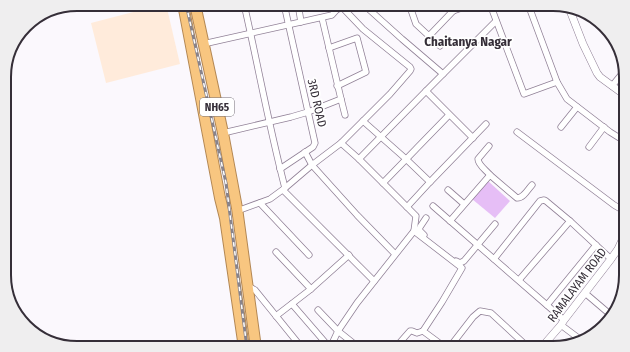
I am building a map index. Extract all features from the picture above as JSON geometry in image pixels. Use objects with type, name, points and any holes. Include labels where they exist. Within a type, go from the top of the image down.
[{"type":"highway","name":"NH65","points":[[184,11],[222,209],[225,218],[243,341]]},
{"type":"highway","name":"NH65","points":[[196,11],[223,133],[237,209],[255,341]]},
{"type":"highway","points":[[222,209],[237,209]]},
{"type":"street","points":[[246,11],[284,189],[374,281]]},
{"type":"street","name":"3RD ROAD","points":[[280,169],[313,147],[315,143],[285,11]]},
{"type":"street","points":[[299,11],[301,22]]},
{"type":"street","points":[[203,44],[251,34],[288,24],[322,18],[332,15],[336,11]]},
{"type":"street","points":[[237,209],[270,200],[284,189],[341,143],[409,73],[411,69],[345,11]]},
{"type":"street","points":[[371,11],[443,74]]},
{"type":"street","points":[[411,11],[416,24],[440,46]]},
{"type":"street","points":[[429,36],[453,11]]},
{"type":"street","points":[[492,11],[524,94],[557,82]]},
{"type":"street","points":[[531,11],[557,82],[567,99],[619,137]]},
{"type":"street","points":[[571,13],[583,44],[600,77],[619,91]]},
{"type":"street","points":[[322,18],[341,99],[346,114]]},
{"type":"street","points":[[359,159],[496,21]]},
{"type":"street","points":[[329,48],[357,38],[366,72],[338,86]]},
{"type":"street","points":[[612,86],[619,77]]},
{"type":"street","points":[[426,91],[473,138]]},
{"type":"street","points":[[223,133],[292,117],[341,99]]},
{"type":"street","points":[[561,127],[577,107]]},
{"type":"street","points":[[383,182],[449,115]]},
{"type":"street","points":[[363,121],[430,182]]},
{"type":"street","points":[[407,207],[486,124]]},
{"type":"street","points":[[589,147],[604,127]]},
{"type":"street","points":[[517,132],[619,208]]},
{"type":"street","points":[[333,341],[338,331],[357,303],[414,231],[416,216],[383,182],[341,143]]},
{"type":"street","points":[[489,146],[477,160],[490,175],[517,198],[522,197],[532,185]]},
{"type":"street","points":[[304,152],[312,165],[395,254]]},
{"type":"street","points":[[450,220],[490,175]]},
{"type":"street","points":[[448,190],[464,204]]},
{"type":"street","points":[[494,259],[540,201],[544,200],[546,200],[611,258]]},
{"type":"street","points":[[260,203],[309,254]]},
{"type":"street","points":[[433,206],[547,305],[577,336]]},
{"type":"street","points":[[426,218],[420,227],[420,232],[457,262],[462,263],[496,224]]},
{"type":"street","points":[[519,280],[570,221]]},
{"type":"street","points":[[401,341],[410,331],[417,333],[423,331],[462,268],[414,231]]},
{"type":"street","points":[[547,305],[596,245]]},
{"type":"street","name":"RAMALAYAM ROAD","points":[[547,341],[618,249]]},
{"type":"street","points":[[276,252],[311,289]]},
{"type":"street","points":[[276,316],[311,289],[349,255]]},
{"type":"street","points":[[248,286],[255,290],[296,341]]},
{"type":"street","points":[[585,293],[607,312]]},
{"type":"street","points":[[292,304],[324,341]]},
{"type":"street","points":[[318,310],[350,341]]},
{"type":"street","points":[[453,341],[480,311],[491,313],[521,341]]},
{"type":"street","points":[[423,331],[437,341]]},
{"type":"shaded area","points":[[137,11],[168,11],[180,64],[106,83],[91,23]]},
{"type":"shaded area","points":[[488,181],[510,201],[495,218],[472,199]]},
{"type":"railway","points":[[188,11],[226,183],[246,341]]},
{"type":"district","name":"Chaitanya Nagar","points":[[468,41]]}]
